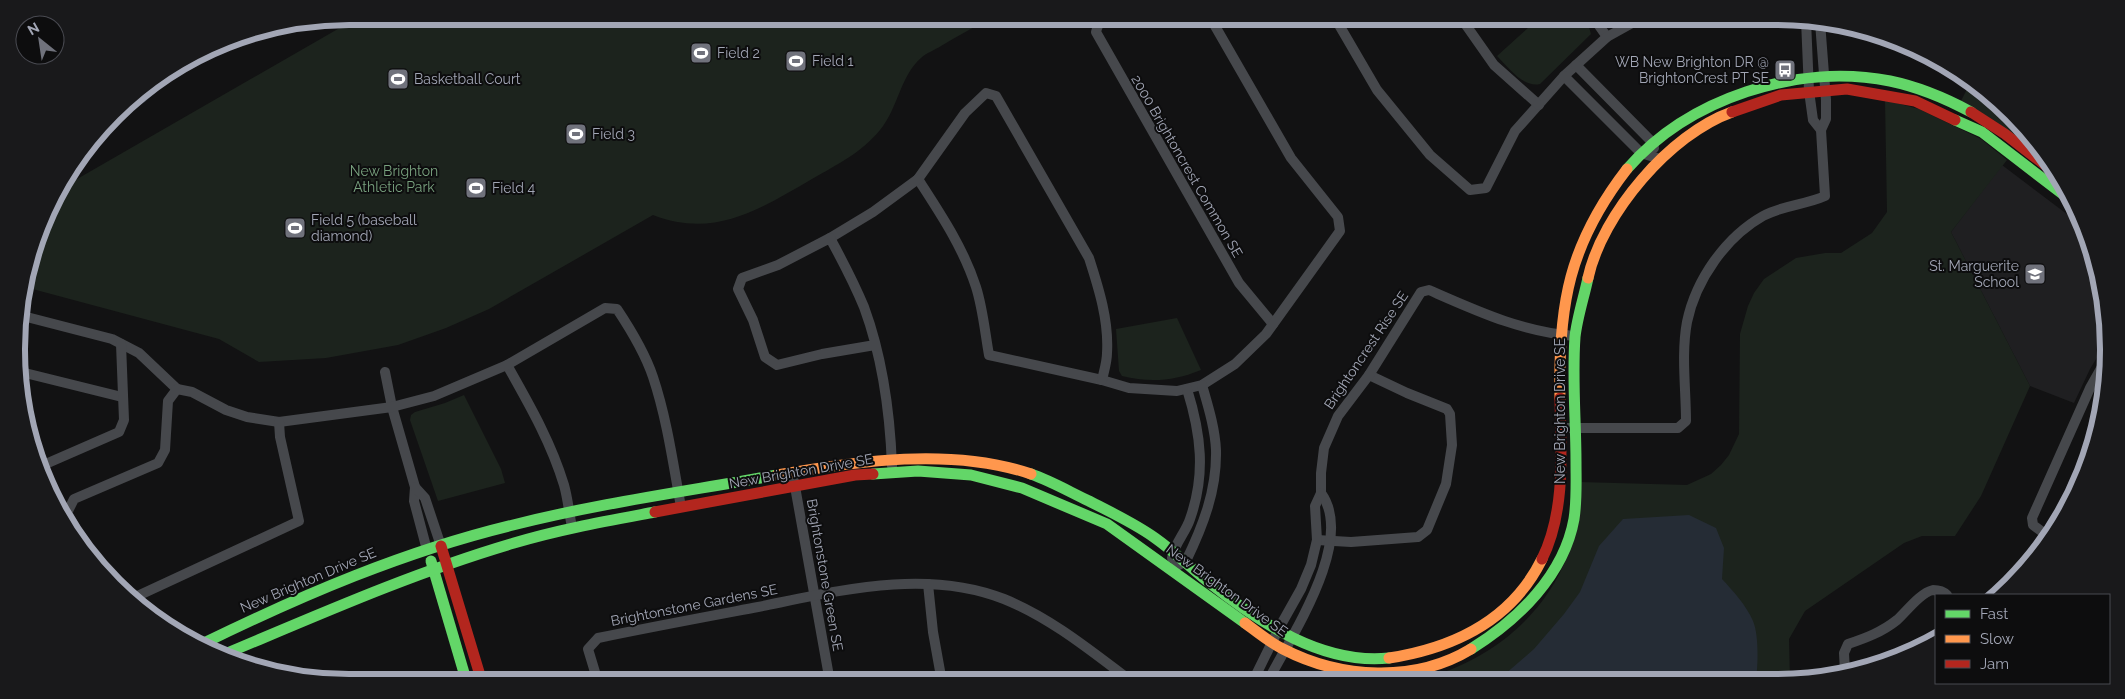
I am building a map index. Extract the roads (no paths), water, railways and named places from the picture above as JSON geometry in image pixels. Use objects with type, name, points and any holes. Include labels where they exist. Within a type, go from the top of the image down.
[{"type":"street","name":"2000 Brightoncrest Common SE","points":[[1098,25],[1096,32],[1239,284],[1273,324]]},
{"type":"street","points":[[918,179],[950,228],[966,262],[976,288],[989,355],[1102,380],[1129,388],[1187,389],[1202,385],[1235,364],[1266,334],[1340,232],[1338,217],[1291,158],[1214,25]]},
{"type":"street","points":[[1339,25],[1377,90],[1430,155],[1470,190],[1486,188],[1516,131],[1564,76],[1607,37],[1629,25]]},
{"type":"street","points":[[1466,25],[1494,65],[1539,105]]},
{"type":"street","points":[[1599,25],[1607,37]]},
{"type":"street","points":[[1806,27],[1809,91],[1813,120],[1821,130]]},
{"type":"street","points":[[1561,428],[1678,428],[1686,421],[1685,352],[1688,322],[1695,298],[1707,272],[1722,251],[1742,230],[1764,216],[1792,205],[1825,196],[1821,130],[1826,120],[1826,89],[1823,76],[1820,28]]},
{"type":"street","points":[[1564,76],[1641,154],[1657,158],[1653,143],[1576,65]]},
{"type":"street","name":"New Brighton Drive SE","points":[[207,642],[308,595],[390,562],[510,526],[569,512],[793,472],[854,462],[913,458],[966,462],[1031,474],[1130,522],[1186,561],[1211,584],[1278,630],[1314,649],[1346,657],[1404,658],[1458,641],[1487,623],[1502,610],[1536,573],[1548,546],[1556,515],[1560,471],[1561,335],[1563,308],[1570,279],[1588,232],[1611,192],[1641,154],[1653,143],[1700,112],[1730,98],[1792,79],[1846,76],[1881,79],[1949,99],[1985,120],[2039,160]]},
{"type":"street","name":"New Brighton Drive SE","points":[[231,651],[340,604],[433,570],[513,543],[572,527],[855,475],[893,472],[972,475],[1022,488],[1107,524],[1171,568],[1272,643],[1294,656],[1343,670],[1370,673],[1427,668],[1454,657],[1500,631],[1520,614],[1541,589],[1560,561],[1572,526],[1576,480],[1575,336],[1577,312],[1583,284],[1600,238],[1627,194],[1657,158],[1688,136],[1733,110],[1763,100],[1809,91],[1844,89],[1880,93],[1912,100],[1942,111],[1982,132],[2056,185]]},
{"type":"street","points":[[875,345],[822,354],[777,365],[764,357],[753,320],[738,289],[742,278],[778,265],[830,238],[873,212],[918,179],[965,113],[986,93],[996,96],[1089,258],[1106,322],[1107,354],[1102,380]]},
{"type":"street","points":[[830,238],[864,308],[875,345],[881,371],[893,472]]},
{"type":"street","name":"Brightoncrest Rise SE","points":[[1256,674],[1301,589],[1311,565],[1317,540],[1315,506],[1321,493],[1324,448],[1338,416],[1369,374],[1421,292],[1429,290],[1510,324],[1542,333],[1575,336]]},
{"type":"street","points":[[27,317],[112,339],[139,354],[177,389],[192,392],[226,410],[279,422],[392,407],[434,396],[507,366],[605,308],[617,309],[630,329],[653,376],[665,420],[681,506]]},
{"type":"street","points":[[46,464],[119,432],[124,420],[121,344]]},
{"type":"street","points":[[507,366],[533,410],[552,453],[564,486],[572,527]]},
{"type":"street","points":[[385,372],[392,407],[416,487],[425,498],[442,546],[480,674]]},
{"type":"street","points":[[26,373],[122,397]]},
{"type":"street","points":[[1317,540],[1351,542],[1418,537],[1427,530],[1446,484],[1452,445],[1450,414],[1447,409],[1407,393],[1369,374]]},
{"type":"street","points":[[2043,533],[2033,525],[2032,518],[2090,388],[2099,376]]},
{"type":"street","points":[[1171,568],[1186,561],[1207,515],[1213,485],[1216,450],[1212,420],[1202,385]]},
{"type":"street","points":[[68,512],[74,499],[158,463],[165,450],[168,401],[177,389]]},
{"type":"street","points":[[1171,568],[1173,552],[1188,527],[1196,503],[1198,488],[1200,449],[1197,422],[1187,389]]},
{"type":"street","points":[[139,595],[299,521],[280,437],[279,422]]},
{"type":"street","name":"Brightonstone Green SE","points":[[793,472],[829,674]]},
{"type":"street","points":[[416,487],[414,501],[465,674]]},
{"type":"street","name":"Brightoncrest Rise SE","points":[[1272,674],[1315,593],[1331,542],[1329,503],[1321,493]]},
{"type":"street","points":[[928,584],[933,632],[941,674]]},
{"type":"street","points":[[815,596],[862,587],[928,584],[959,587],[1003,599],[1038,616],[1082,644],[1122,674]]},
{"type":"street","points":[[1845,667],[1844,653],[1848,644],[1877,633],[1896,620],[1925,594],[1934,590],[1946,594]]},
{"type":"street","name":"Brightonstone Gardens SE","points":[[596,674],[588,649],[598,638],[815,596]]},
{"type":"place","name":"Field 2","points":[[701,53]]},
{"type":"place","name":"Field 1","points":[[796,61]]},
{"type":"place","name":"WB New Brighton DR @ BrightonCrest PT SE","points":[[1785,70]]},
{"type":"place","name":"Basketball Court","points":[[398,79]]},
{"type":"place","name":"Field 3","points":[[576,134]]},
{"type":"place","name":"Field 4","points":[[476,188]]},
{"type":"place","name":"Field 5 (baseball diamond)","points":[[295,228]]},
{"type":"place","name":"St. Marguerite School","points":[[2035,274]]},
{"type":"park label","name":"New Brighton Athletic Park","points":[[394,180]]}]
